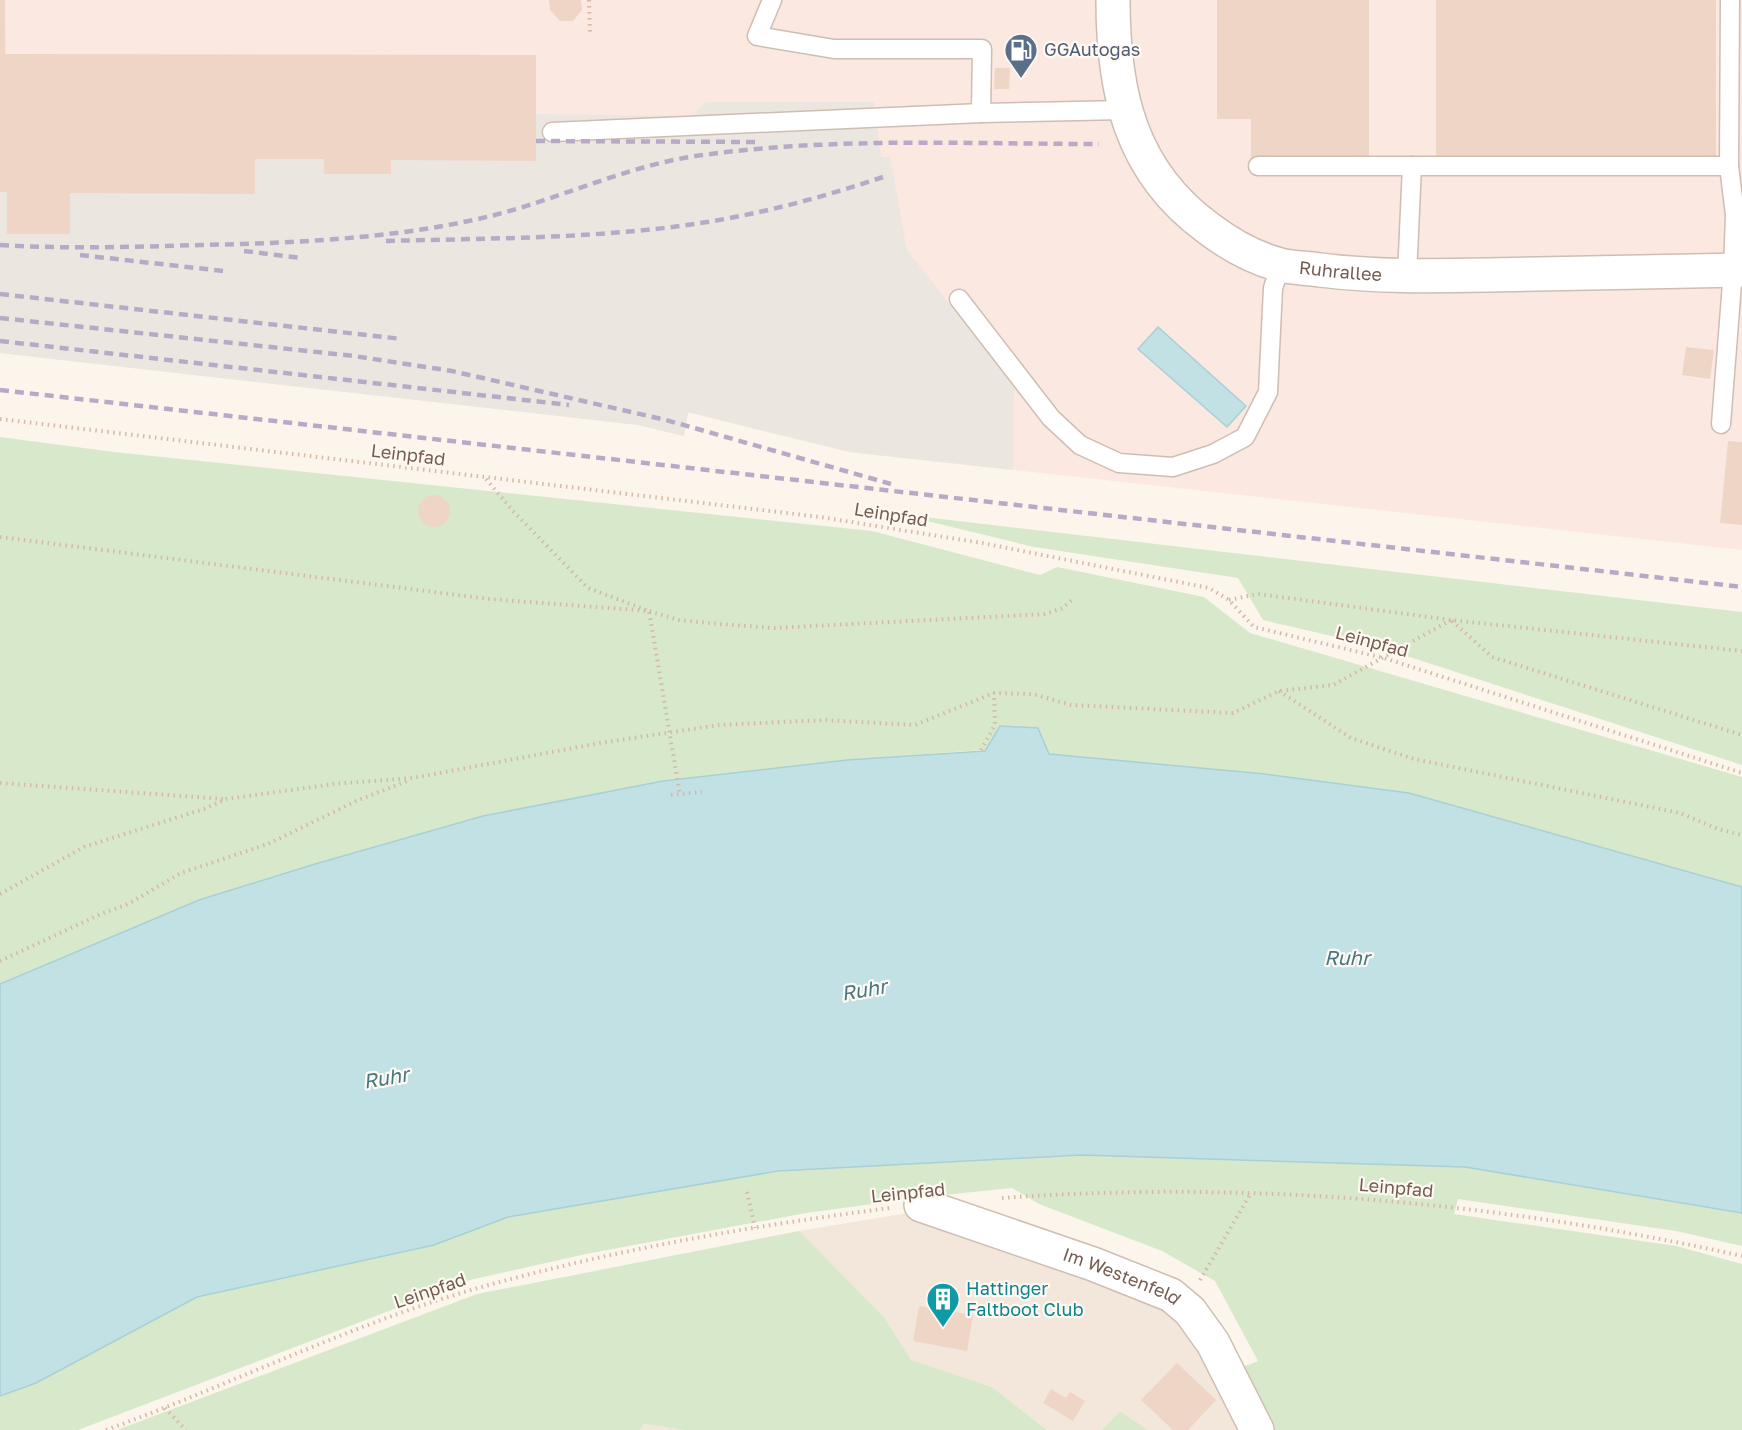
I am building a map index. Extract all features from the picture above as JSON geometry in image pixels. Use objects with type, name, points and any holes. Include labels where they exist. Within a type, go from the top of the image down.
[{"type":"street","name":"Ruhrallee","points":[[1113,0],[1113,47],[1124,111],[1139,150],[1160,183],[1189,214],[1232,244],[1281,265],[1372,276],[1738,271]]},
{"type":"street","name":"Im Westenfeld","points":[[921,1205],[1093,1264],[1171,1295],[1185,1306],[1213,1343],[1257,1430]]},
{"type":"lane","points":[[772,0],[757,36],[834,49],[982,49],[981,113]]},
{"type":"lane","points":[[1721,424],[1738,271],[1729,166],[1730,0]]},
{"type":"lane","points":[[552,132],[981,113],[1124,111]]},
{"type":"lane","points":[[1258,166],[1729,166]]},
{"type":"lane","points":[[1407,276],[1412,166]]},
{"type":"lane","points":[[958,299],[1051,418],[1080,446],[1119,463],[1173,467],[1213,454],[1245,437],[1268,392],[1273,288],[1281,265]]},
{"type":"path","points":[[589,0],[590,32]]},
{"type":"path","name":"Leinpfad","points":[[0,419],[820,517],[982,543],[1209,588],[1228,600],[1254,627],[1384,658],[1742,773]]},
{"type":"path","points":[[485,478],[513,512],[588,588],[679,620],[774,628],[1045,614],[1063,608],[1072,600]]},
{"type":"path","points":[[0,537],[489,599],[649,610]]},
{"type":"path","points":[[1228,600],[1258,594],[1451,620],[1742,651]]},
{"type":"path","points":[[649,610],[680,795]]},
{"type":"path","points":[[0,783],[226,799],[334,784],[413,778],[719,725],[824,720],[915,725],[994,693],[1033,694],[1071,705],[1233,713],[1279,691],[1333,685],[1451,620]]},
{"type":"path","points":[[1451,620],[1492,657],[1742,735]]},
{"type":"path","points":[[1279,691],[1351,738],[1413,759],[1680,813],[1742,836]]},
{"type":"path","points":[[981,750],[995,725],[994,693]]},
{"type":"path","points":[[0,961],[103,913],[128,904],[181,873],[268,844],[356,801],[413,778]]},
{"type":"path","points":[[671,795],[702,792]]},
{"type":"path","points":[[0,894],[84,847],[204,809],[226,799]]},
{"type":"path","name":"Leinpfad","points":[[999,1198],[1126,1191],[1251,1192],[1363,1199],[1528,1216],[1668,1240],[1742,1256]]},
{"type":"path","points":[[747,1192],[755,1228]]},
{"type":"path","points":[[1185,1306],[1251,1192]]},
{"type":"path","name":"Leinpfad","points":[[106,1430],[238,1377],[471,1290],[613,1256],[755,1228],[921,1205]]},
{"type":"path","points":[[165,1408],[186,1430]]},
{"type":"shaded area","points":[[0,0],[1742,0],[1742,550],[849,452],[688,412],[684,436],[638,425],[0,353]]},
{"type":"shaded area","points":[[0,0],[5,0],[6,54],[536,55],[536,114],[693,116],[706,102],[874,102],[881,157],[890,157],[907,250],[1014,387],[1013,470],[849,452],[688,412],[684,436],[638,425],[0,353]]},
{"type":"shaded area","points":[[921,1211],[1177,1308],[1246,1430],[1148,1430],[1120,1411],[1102,1430],[1047,1430],[992,1387],[911,1361],[884,1317],[798,1231]]},
{"type":"shaded area","points":[[644,1424],[685,1430],[640,1430]]},
{"type":"green space","points":[[0,437],[114,452],[872,531],[1040,575],[1057,567],[1204,597],[1250,633],[1742,777],[1742,887],[1409,793],[1265,774],[981,750],[847,760],[663,781],[483,816],[199,900],[0,984]]},
{"type":"green space","points":[[898,514],[1742,612],[1742,765],[1379,647],[1263,620],[1238,578],[1034,547]]},
{"type":"green space","points":[[1081,1154],[1466,1167],[1742,1213],[1742,1246],[1676,1231],[1458,1199],[1454,1214],[1676,1246],[1742,1264],[1742,1430],[1266,1430],[1237,1369],[1258,1361],[1215,1281],[1162,1251],[1039,1204],[1012,1188],[806,1213],[586,1254],[470,1280],[78,1430],[0,1430],[0,1396],[36,1383],[197,1297],[434,1245],[508,1217],[779,1167]]},
{"type":"green space","points":[[799,1231],[884,1317],[911,1360],[992,1387],[1047,1430],[685,1430],[644,1424],[640,1430],[117,1430],[477,1294]]},
{"type":"green space","points":[[1120,1411],[1148,1430],[1102,1430]]},
{"type":"water","points":[[1158,327],[1246,406],[1227,427],[1138,349]]},
{"type":"water","name":"Ruhr","points":[[1000,726],[1038,728],[1049,754],[1265,774],[1409,793],[1742,887],[1742,1213],[1465,1167],[1081,1155],[778,1171],[508,1217],[434,1245],[197,1297],[36,1383],[0,1396],[0,984],[199,900],[483,816],[663,781],[847,760],[985,751]]},
{"type":"building","points":[[0,0],[5,0],[5,54],[536,55],[536,161],[391,160],[391,174],[324,174],[324,159],[255,159],[255,194],[70,193],[70,234],[7,234],[7,192],[0,192]]},
{"type":"building","points":[[549,0],[581,0],[582,10],[573,21],[560,21],[550,10]]},
{"type":"building","points":[[1217,0],[1369,0],[1369,159],[1251,159],[1251,119],[1217,119]]},
{"type":"building","points":[[1436,0],[1716,0],[1716,159],[1436,158]]},
{"type":"building","points":[[995,68],[1010,68],[1009,89],[994,89]]},
{"type":"building","points":[[1686,347],[1714,350],[1710,379],[1682,375]]},
{"type":"building","points":[[1728,441],[1742,442],[1742,525],[1720,523]]},
{"type":"building","points":[[434,495],[445,500],[450,511],[445,522],[434,527],[423,522],[418,511],[423,500]]},
{"type":"building","name":"Hattinger Faltboot Club","points":[[919,1306],[973,1315],[967,1351],[913,1341]]},
{"type":"building","points":[[1177,1363],[1216,1400],[1188,1430],[1173,1430],[1141,1400]]},
{"type":"building","points":[[1051,1389],[1066,1398],[1070,1392],[1085,1401],[1073,1421],[1043,1403]]},
{"type":"railway","points":[[536,141],[757,142]]},
{"type":"railway","points":[[0,245],[100,247],[236,244],[340,239],[409,231],[507,212],[618,175],[674,160],[752,149],[901,143],[1099,144]]},
{"type":"railway","points":[[386,241],[595,234],[678,226],[782,207],[883,177]]},
{"type":"railway","points":[[244,251],[301,258]]},
{"type":"railway","points":[[80,255],[223,271]]},
{"type":"railway","points":[[0,294],[402,339]]},
{"type":"railway","points":[[0,318],[354,356],[452,371],[666,420],[891,484]]},
{"type":"railway","points":[[0,341],[569,405]]},
{"type":"railway","points":[[0,390],[1742,587]]},
{"type":"place","name":"GGAutogas","points":[[1021,79]]},
{"type":"place","name":"Hattinger Faltboot Club","points":[[943,1328]]}]
